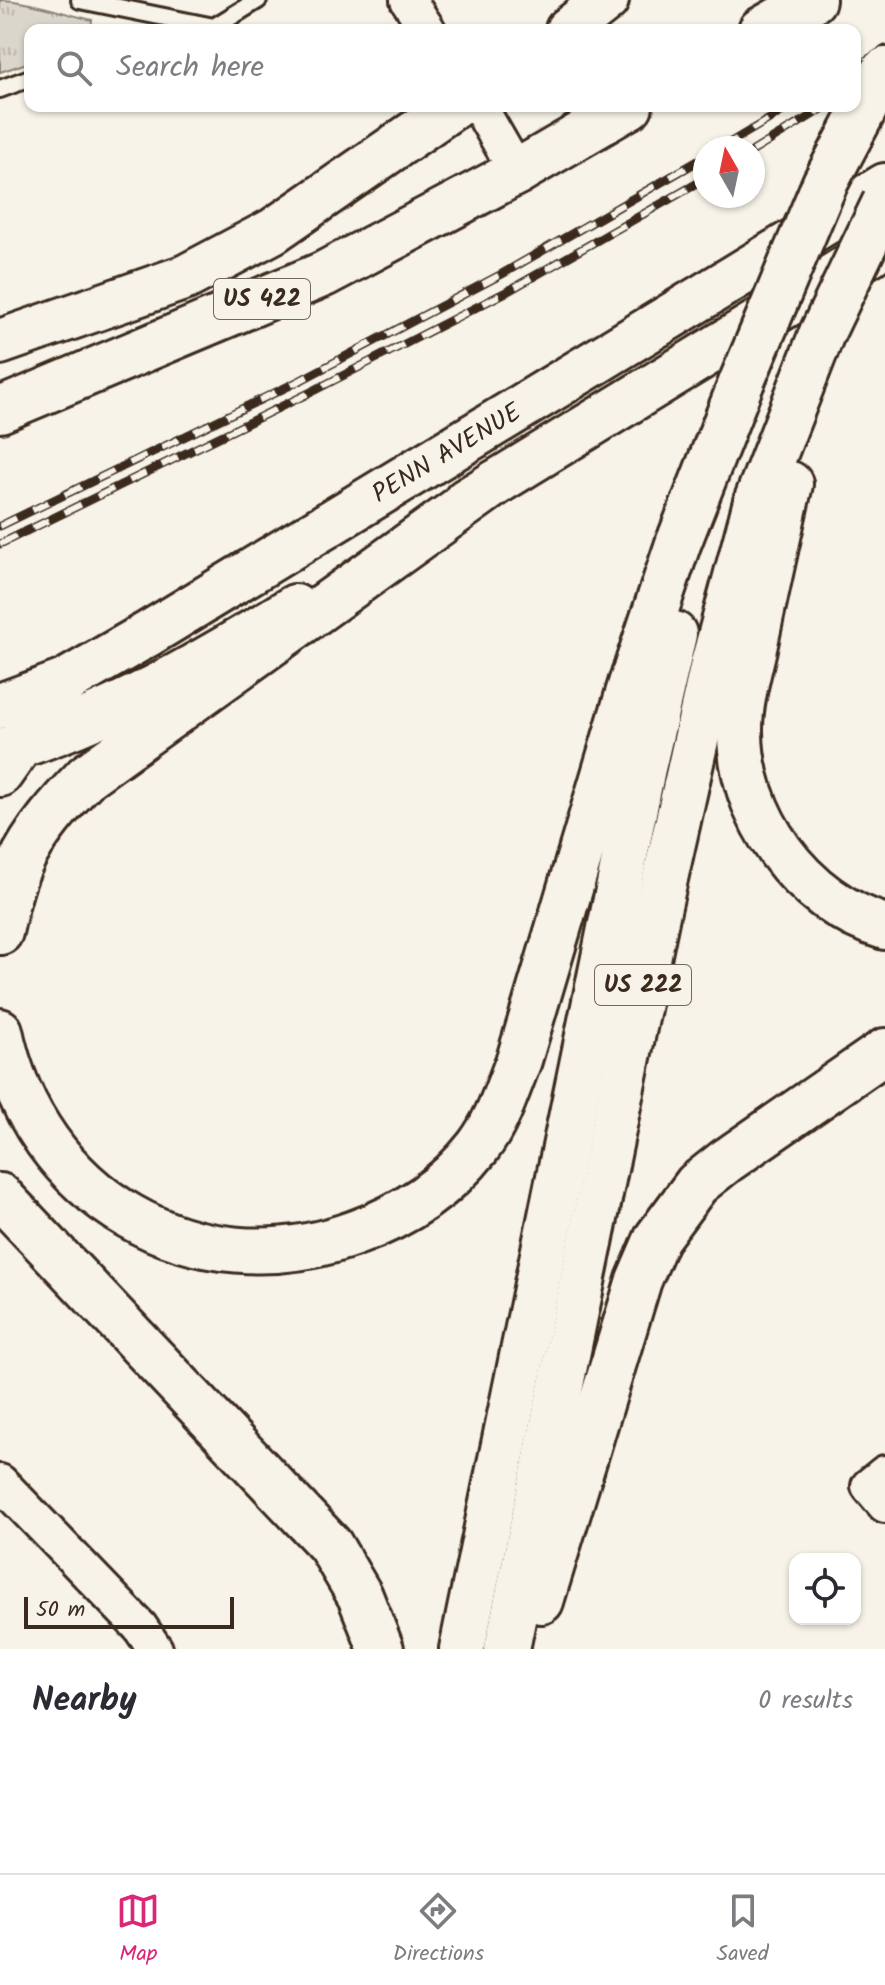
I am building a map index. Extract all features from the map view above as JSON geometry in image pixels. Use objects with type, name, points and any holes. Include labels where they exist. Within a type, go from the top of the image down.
[{"type":"main road","points":[[576,24],[606,0]]},
{"type":"main road","points":[[771,24],[813,0]]},
{"type":"main road","name":"US 222","points":[[462,1649],[643,768],[689,571],[742,381],[825,183],[885,70]]},
{"type":"main road","name":"US 422","points":[[0,342],[186,277],[273,231],[445,112]]},
{"type":"main road","name":"US 422","points":[[0,410],[324,274],[517,172],[620,112]]},
{"type":"main road","name":"PENN AVENUE","points":[[0,706],[65,682],[268,563],[885,186]]},
{"type":"main road","name":"US 222","points":[[507,1649],[658,910],[713,664],[756,502],[822,333],[885,202]]},
{"type":"main road","name":"PENN AVENUE","points":[[7,757],[160,685],[876,254]]},
{"type":"main road","points":[[822,333],[743,697],[740,740],[754,801],[764,826],[783,856],[837,904],[885,927]]},
{"type":"main road","points":[[0,1031],[22,1097],[59,1156],[83,1183],[112,1205],[180,1240],[233,1251],[303,1248],[387,1221],[442,1184],[478,1147],[497,1118],[519,1060],[631,684],[678,544],[742,381]]},
{"type":"main road","points":[[0,932],[7,896],[19,864],[64,799],[87,776],[497,482]]},
{"type":"main road","points":[[7,757],[65,682]]},
{"type":"main road","points":[[527,1649],[639,1280],[657,1238],[686,1198],[710,1172],[885,1051]]},
{"type":"main road","points":[[0,1189],[37,1233]]},
{"type":"main road","points":[[0,1196],[330,1545],[360,1596],[381,1649]]},
{"type":"street","points":[[408,0],[424,24]]},
{"type":"street","points":[[482,112],[517,172]]},
{"type":"street","points":[[885,1473],[869,1486],[885,1505]]},
{"type":"street","points":[[0,1482],[140,1627],[155,1649]]},
{"type":"lane","points":[[80,0],[190,24]]},
{"type":"lane","points":[[215,24],[258,0]]},
{"type":"lane","points":[[0,89],[24,80]]},
{"type":"green space","points":[[0,0],[92,20],[92,24],[24,24],[24,64],[0,72]]},
{"type":"railway","points":[[861,63],[885,49]]},
{"type":"railway","points":[[861,85],[885,71]]},
{"type":"railway","points":[[741,136],[781,112]]},
{"type":"railway","points":[[765,144],[817,112]]},
{"type":"railway","points":[[0,526],[301,380],[502,274],[693,164]]},
{"type":"railway","points":[[0,544],[309,393],[508,291],[693,186]]}]
